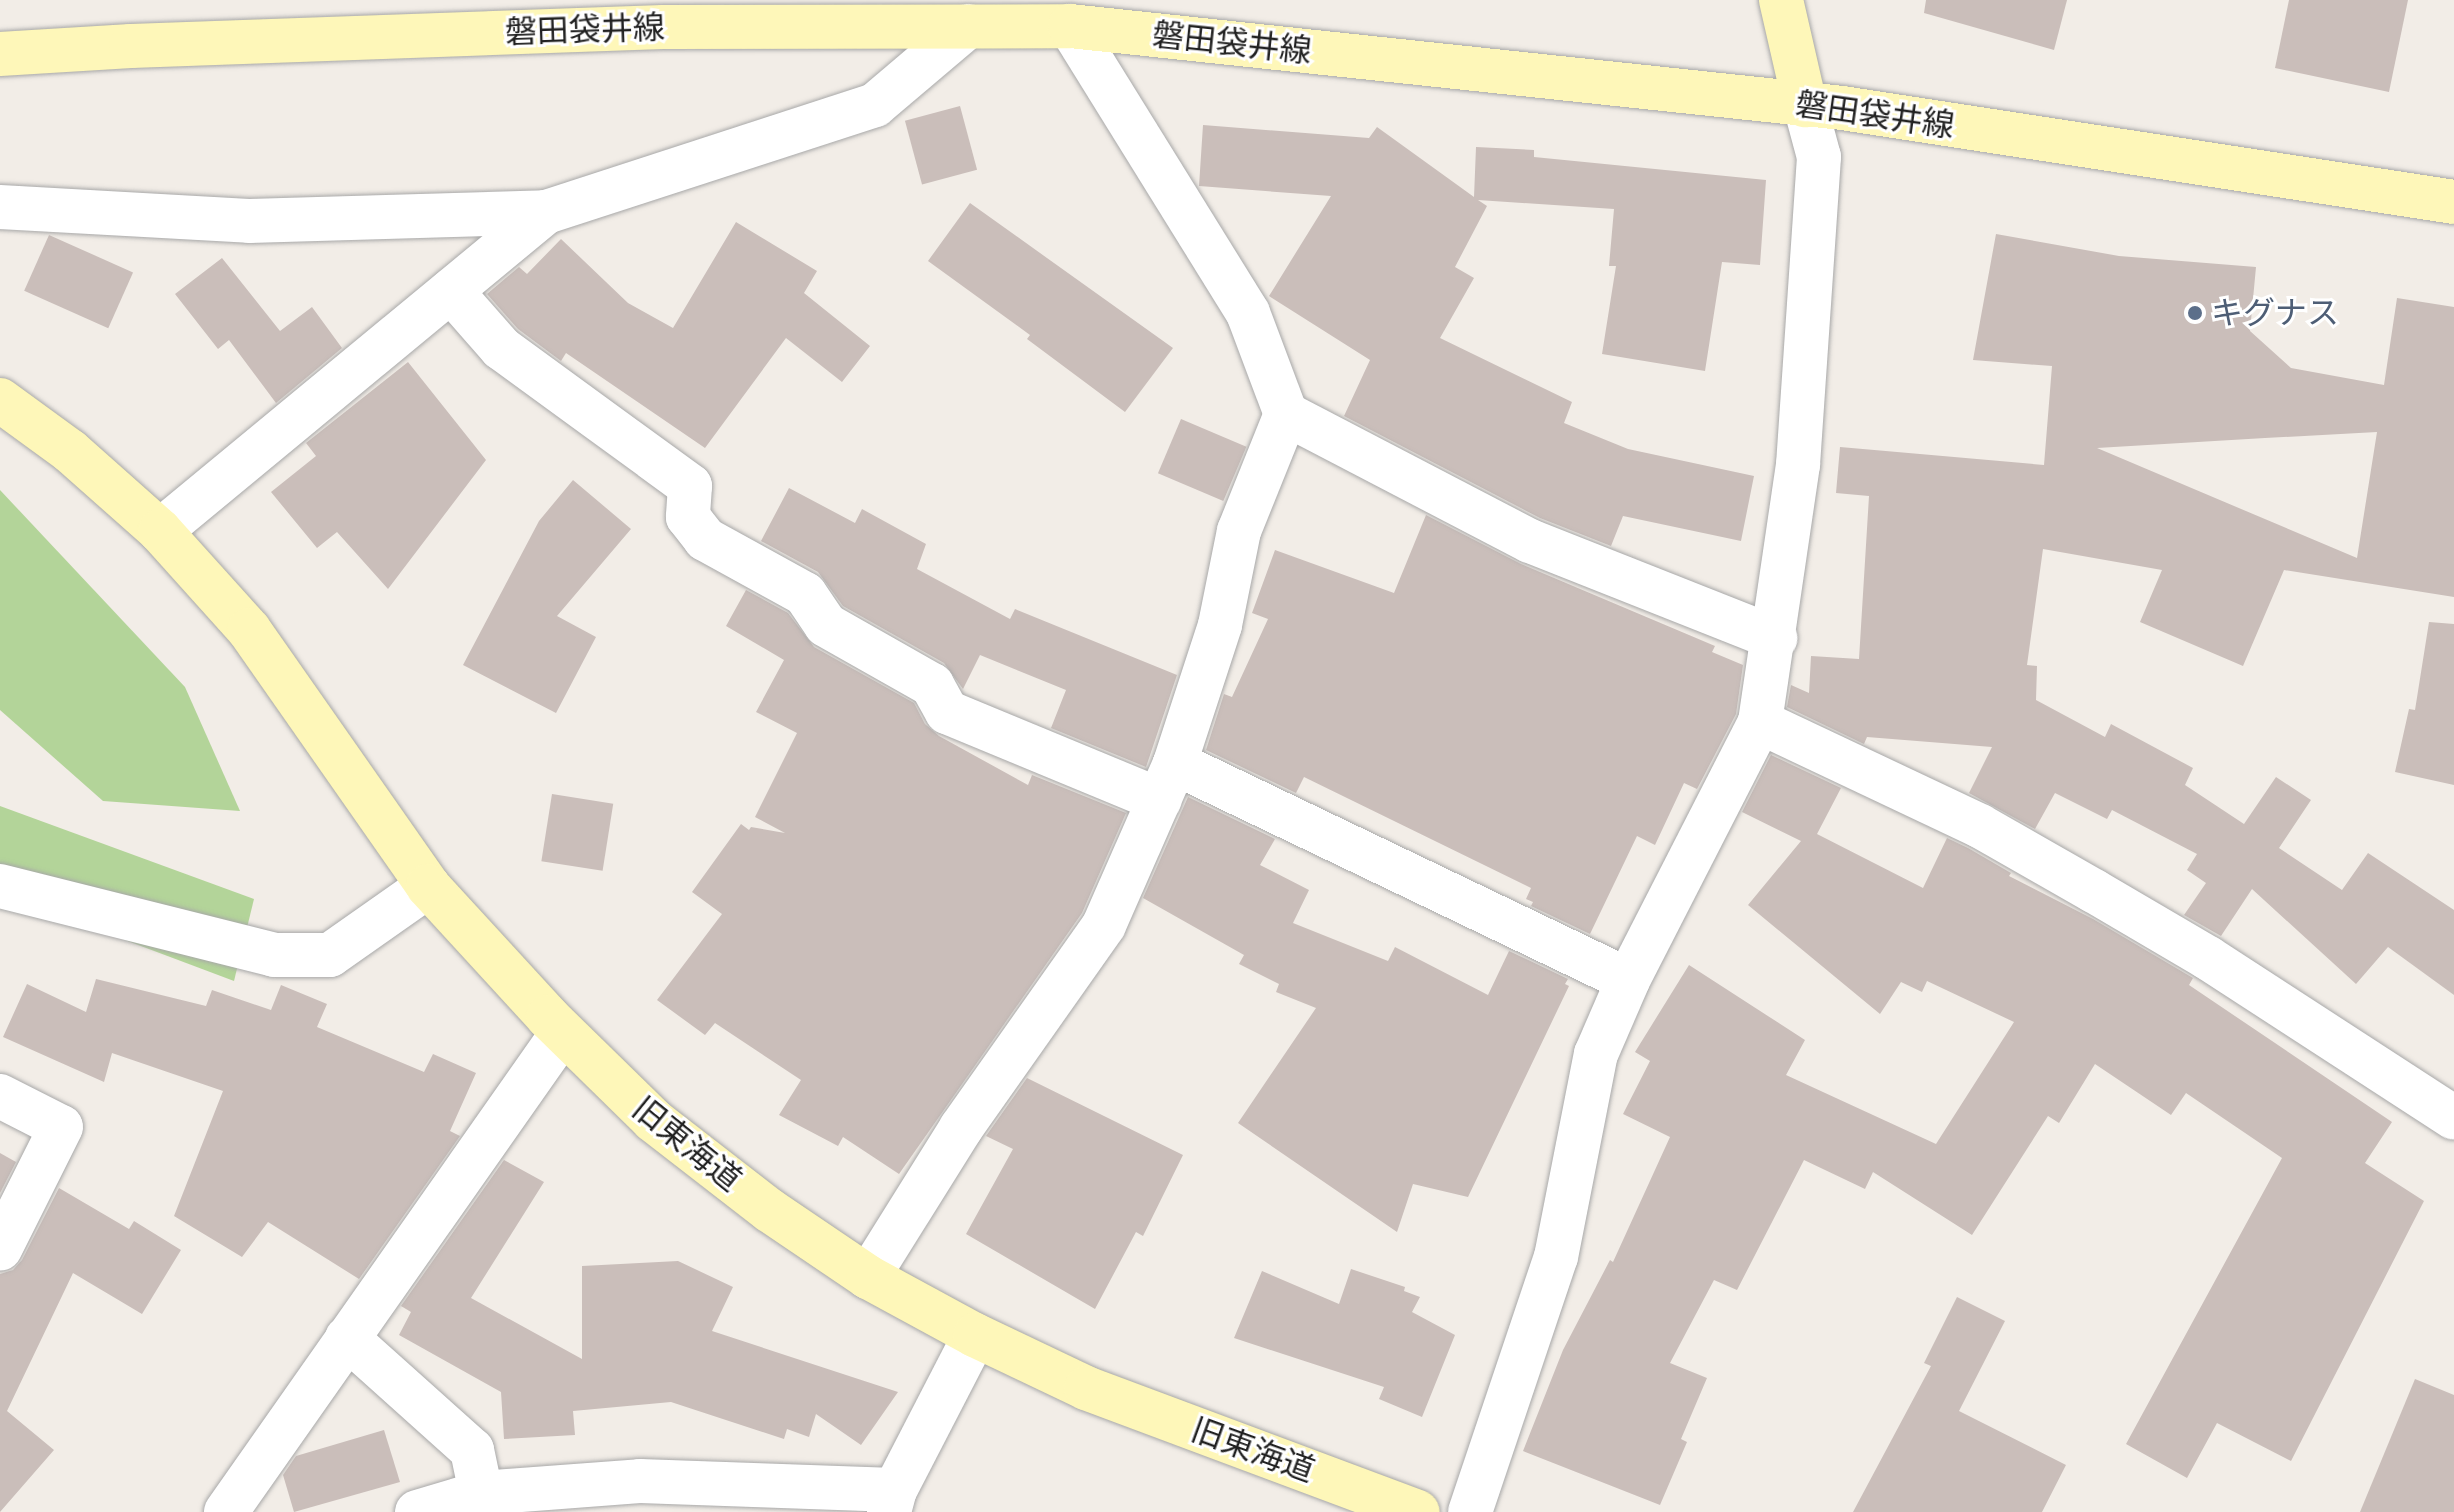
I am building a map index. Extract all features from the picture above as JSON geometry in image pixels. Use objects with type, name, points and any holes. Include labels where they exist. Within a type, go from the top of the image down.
[{"type":"main road","points":[[1781,0],[1805,105]]},
{"type":"main road","name":"磐田袋井線","points":[[0,54],[661,13],[968,26],[1066,13],[1805,105],[2454,202]]},
{"type":"main road","name":"旧東海道","points":[[0,400],[70,451],[160,531],[249,630],[428,886],[563,1032],[653,1120],[769,1210],[868,1277],[975,1335],[1086,1388],[1418,1512]]},
{"type":"street","points":[[1066,13],[1248,313],[1286,414],[1530,541],[1775,638]]},
{"type":"street","points":[[0,207],[249,221],[546,212],[875,105],[968,26]]},
{"type":"street","points":[[1470,1512],[1556,1257],[1596,1054],[1628,980],[1760,722],[1775,638],[1798,465],[1819,157],[1805,105]]},
{"type":"street","points":[[160,531],[546,212]]},
{"type":"street","points":[[451,291],[501,348],[690,486],[688,517],[705,539],[805,594],[826,625],[932,685],[947,712],[1167,781],[1628,980]]},
{"type":"street","points":[[868,1277],[961,1128],[1104,925],[1167,781],[1220,625],[1239,531],[1286,414]]},
{"type":"street","points":[[1760,722],[1980,826],[2208,958],[2454,1118]]},
{"type":"street","points":[[0,886],[274,955],[330,955],[428,886]]},
{"type":"street","points":[[226,1512],[563,1032]]},
{"type":"street","points":[[0,1096],[61,1127],[0,1249]]},
{"type":"street","points":[[417,1512],[481,1493],[640,1481],[892,1501],[975,1335]]},
{"type":"street","points":[[347,1338],[472,1450],[481,1493]]},
{"type":"green space","points":[[0,490],[185,687],[240,811],[103,801],[0,710]]},
{"type":"green space","points":[[0,806],[254,899],[234,981],[0,893]]},
{"type":"building","points":[[1926,0],[2067,0],[2054,50],[1924,13]]},
{"type":"building","points":[[2289,0],[2408,0],[2389,92],[2275,68]]},
{"type":"building","points":[[960,106],[977,170],[922,185],[905,121]]},
{"type":"building","points":[[1203,125],[1369,138],[1377,127],[1474,197],[1476,147],[1534,150],[1534,157],[1766,180],[1760,265],[1722,262],[1705,371],[1602,354],[1616,266],[1609,266],[1614,209],[1478,200],[1487,206],[1455,267],[1474,278],[1440,338],[1572,402],[1564,423],[1628,449],[1754,476],[1741,541],[1623,516],[1611,546],[1540,518],[1344,416],[1370,360],[1269,296],[1331,196],[1199,186]]},
{"type":"building","points":[[970,203],[1173,348],[1125,412],[1027,339],[1030,335],[928,261]]},
{"type":"building","points":[[736,222],[817,271],[804,293],[870,346],[842,382],[786,338],[705,448],[566,353],[561,361],[518,329],[487,294],[519,267],[527,274],[561,239],[628,303],[673,328]]},
{"type":"building","points":[[1996,234],[2119,256],[2256,267],[2250,331],[2291,368],[2384,385],[2397,298],[2454,307],[2454,597],[2284,570],[2243,666],[2140,622],[2162,570],[2043,549],[2027,665],[2037,666],[2036,700],[2105,737],[2111,724],[2193,768],[2185,785],[2244,824],[2276,777],[2311,800],[2279,848],[2342,890],[2368,853],[2454,910],[2454,995],[2388,947],[2356,984],[2252,889],[2221,936],[2184,915],[2206,883],[2187,870],[2197,854],[2112,810],[2107,819],[2055,793],[2035,829],[1969,793],[1992,747],[1867,737],[1864,744],[1787,707],[1791,685],[1809,693],[1811,656],[1859,659],[1869,496],[1836,493],[1840,447],[2044,465],[2052,366],[1973,360]],"holes":[[[2377,432],[2357,558],[2097,448]]]},
{"type":"building","points":[[49,235],[133,272],[108,328],[24,291]]},
{"type":"building","points":[[222,258],[280,331],[312,307],[342,348],[276,403],[229,340],[218,349],[175,294]]},
{"type":"building","points":[[408,362],[486,460],[388,589],[337,532],[317,548],[271,492],[316,456],[306,443]]},
{"type":"building","points":[[1181,419],[1246,447],[1223,501],[1158,473]]},
{"type":"building","points":[[573,480],[631,529],[557,616],[596,637],[556,713],[463,665],[539,521]]},
{"type":"building","points":[[789,488],[855,523],[862,509],[926,544],[917,569],[1010,619],[1015,609],[1177,675],[1146,767],[1051,728],[1066,690],[980,655],[963,689],[944,663],[843,606],[818,572],[761,541]]},
{"type":"building","points":[[1426,515],[1521,564],[1715,646],[1712,652],[1743,665],[1736,714],[1697,789],[1684,783],[1655,845],[1637,836],[1590,934],[1531,906],[1533,902],[1526,899],[1531,888],[1304,777],[1296,793],[1206,750],[1224,694],[1232,697],[1268,619],[1252,613],[1275,550],[1394,593]]},
{"type":"building","points":[[746,590],[788,613],[814,647],[914,703],[925,724],[939,736],[1028,785],[1032,775],[1126,813],[1082,913],[899,1174],[843,1137],[838,1146],[779,1115],[801,1080],[715,1023],[705,1035],[657,1000],[722,914],[692,892],[741,824],[749,830],[751,827],[785,833],[755,817],[797,733],[756,712],[784,660],[726,626]]},
{"type":"building","points":[[2429,622],[2454,624],[2454,785],[2395,772],[2409,709],[2415,710]]},
{"type":"building","points":[[1771,755],[1841,788],[1817,834],[1923,888],[1947,838],[1968,848],[2011,873],[2009,876],[2093,919],[2193,978],[2189,985],[2392,1122],[2365,1163],[2424,1201],[2291,1461],[2217,1423],[2187,1478],[2126,1444],[2282,1158],[2186,1093],[2171,1115],[2095,1064],[2059,1123],[2048,1116],[1972,1235],[1873,1172],[1865,1189],[1804,1160],[1737,1290],[1714,1280],[1670,1363],[1707,1378],[1681,1439],[1687,1442],[1660,1505],[1523,1451],[1563,1350],[1610,1260],[1613,1262],[1670,1137],[1623,1114],[1650,1061],[1635,1052],[1689,965],[1805,1040],[1786,1075],[1936,1144],[2014,1022],[1927,981],[1922,992],[1901,982],[1880,1014],[1748,905],[1801,841],[1742,812]]},
{"type":"building","points":[[552,794],[613,804],[603,871],[541,861]]},
{"type":"building","points":[[1188,797],[1275,839],[1260,865],[1309,890],[1293,923],[1388,961],[1395,947],[1488,995],[1509,951],[1568,979],[1565,984],[1569,986],[1468,1197],[1413,1184],[1397,1232],[1238,1123],[1316,1008],[1276,992],[1279,984],[1239,964],[1244,955],[1143,898]]},
{"type":"building","points":[[96,979],[206,1006],[212,990],[271,1010],[281,985],[327,1004],[317,1027],[424,1072],[433,1054],[476,1073],[450,1131],[460,1136],[359,1279],[268,1222],[242,1257],[174,1216],[223,1091],[112,1053],[104,1082],[3,1037],[27,984],[86,1012]]},
{"type":"building","points":[[1027,1078],[1183,1155],[1143,1236],[1136,1232],[1095,1309],[966,1234],[1013,1149],[986,1136]]},
{"type":"building","points":[[0,1153],[16,1162],[0,1193]]},
{"type":"building","points":[[504,1160],[544,1182],[471,1298],[582,1359],[582,1266],[678,1261],[733,1287],[712,1331],[898,1392],[861,1445],[816,1414],[809,1437],[787,1429],[784,1439],[671,1402],[573,1411],[575,1435],[504,1439],[501,1392],[399,1335],[411,1312],[401,1306]]},
{"type":"building","points":[[59,1188],[129,1229],[134,1221],[181,1250],[142,1314],[73,1273],[7,1411],[54,1450],[0,1512],[0,1274],[13,1270],[22,1260]]},
{"type":"building","points":[[1351,1269],[1405,1287],[1404,1291],[1420,1297],[1412,1312],[1455,1335],[1422,1417],[1379,1399],[1384,1387],[1234,1338],[1262,1271],[1339,1304]]},
{"type":"building","points":[[1957,1297],[2005,1321],[1959,1411],[2066,1465],[2042,1512],[1853,1512],[1931,1366],[1924,1363]]},
{"type":"building","points":[[2415,1379],[2454,1395],[2454,1512],[2360,1512]]},
{"type":"building","points":[[384,1430],[400,1482],[294,1512],[283,1475],[296,1456]]},
{"type":"place","name":"キグナス","points":[[2195,313]]}]
